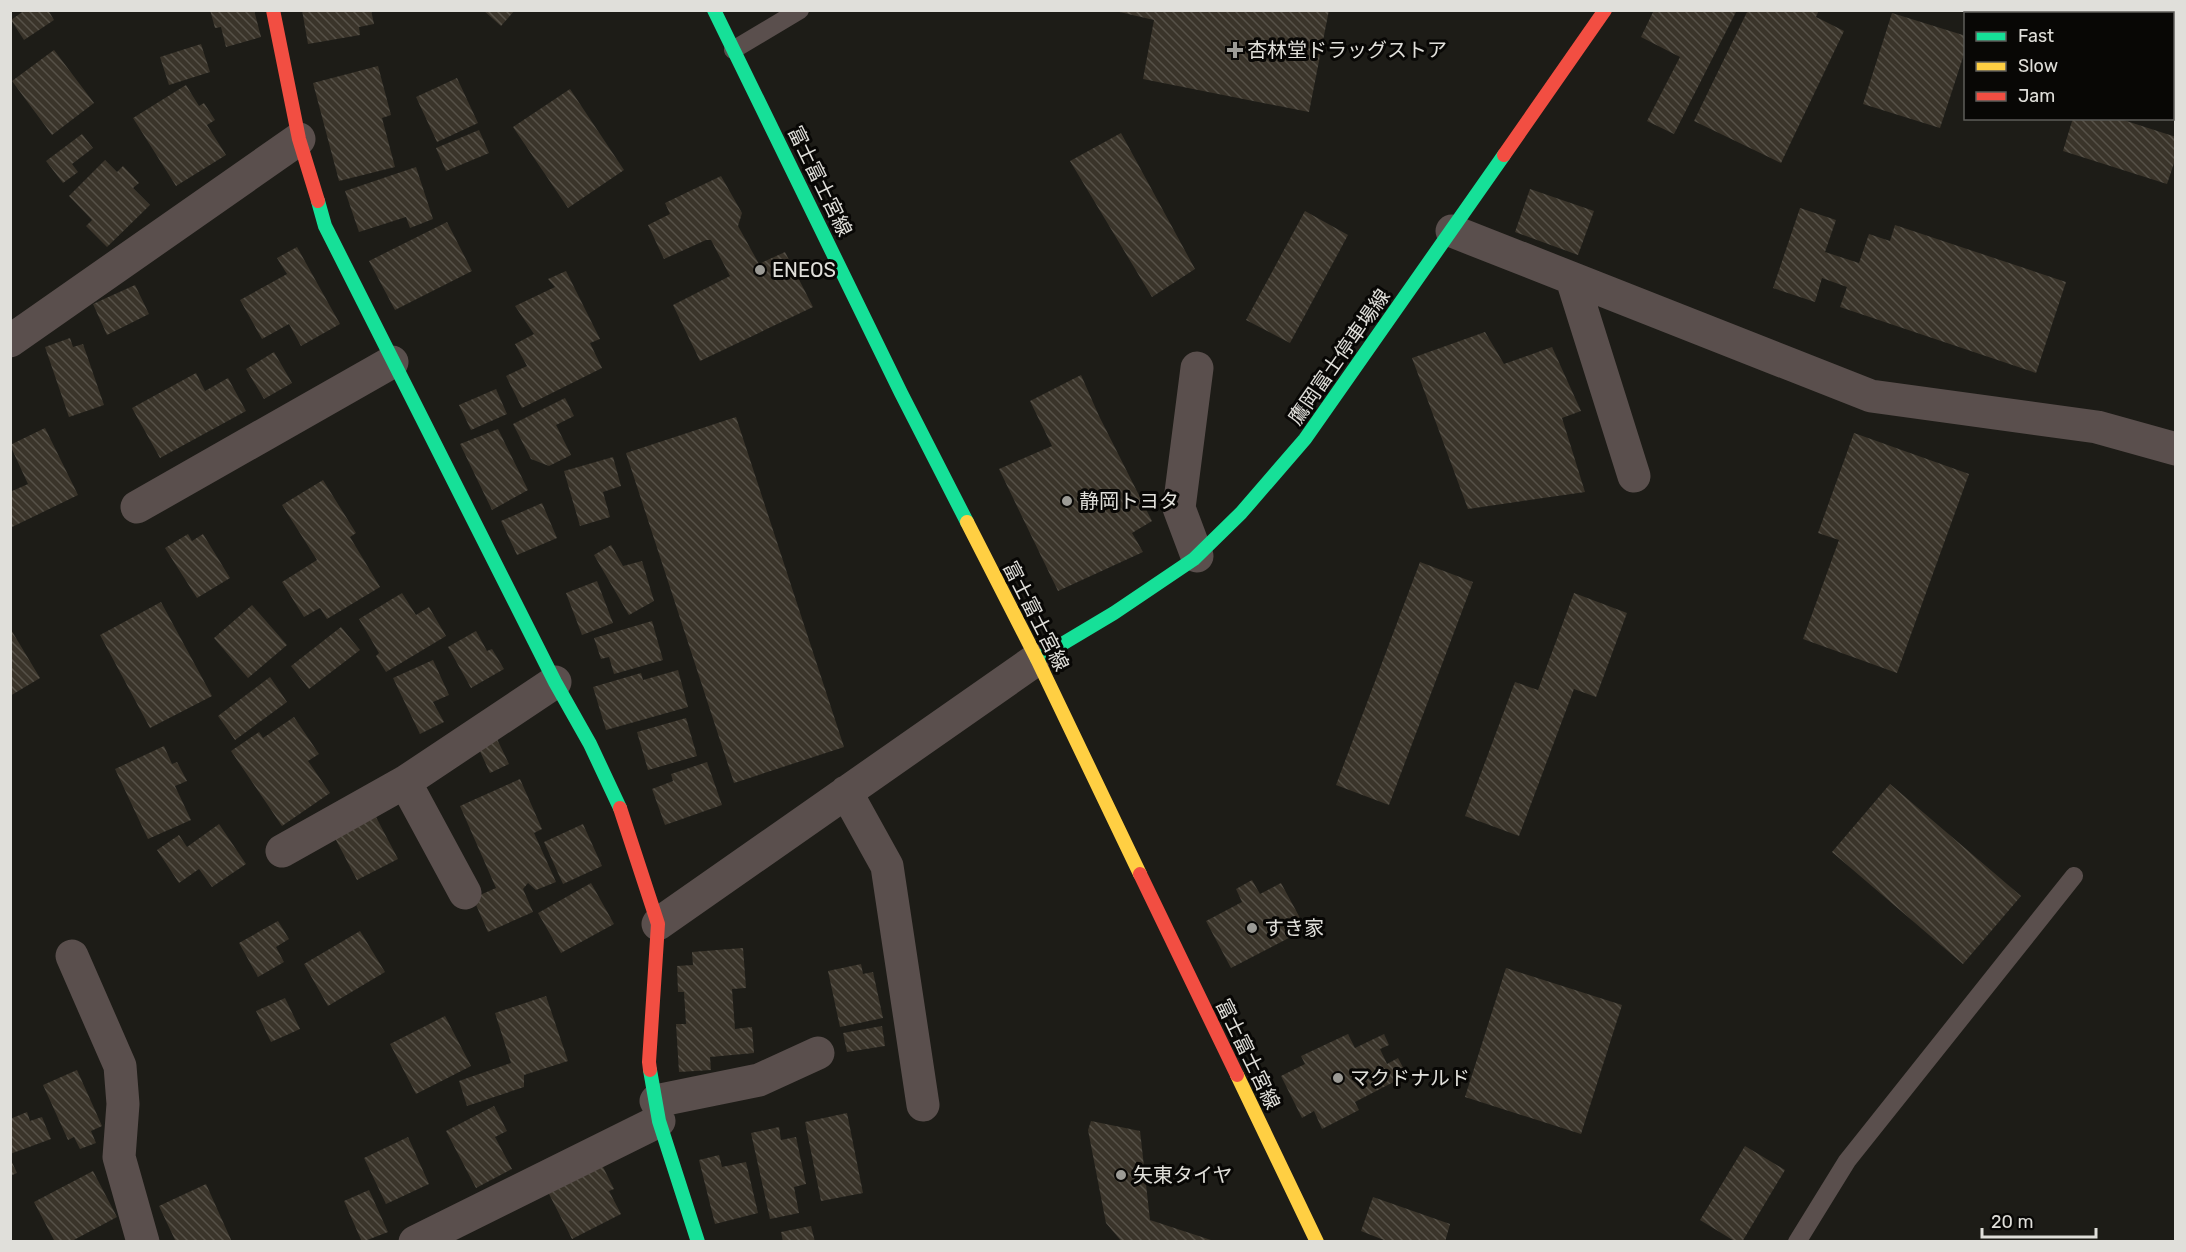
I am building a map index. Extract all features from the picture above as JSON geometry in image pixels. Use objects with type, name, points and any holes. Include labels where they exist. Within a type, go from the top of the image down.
[{"type":"main road","points":[[273,10],[298,138],[325,226],[555,682],[590,744],[621,810],[658,924],[650,1062],[658,1111],[699,1242]]},
{"type":"main road","name":"富士富士宮線","points":[[714,10],[901,393],[1037,659],[1317,1242]]},
{"type":"main road","name":"鷹岡富士停車場線","points":[[1037,659],[1114,613],[1197,556],[1241,513],[1305,439],[1605,10]]},
{"type":"street","points":[[10,341],[298,138]]},
{"type":"street","points":[[1452,231],[1871,396],[2097,427],[2175,449]]},
{"type":"street","points":[[1572,279],[1634,477]]},
{"type":"street","points":[[137,507],[392,362]]},
{"type":"street","points":[[1197,368],[1179,508],[1197,556]]},
{"type":"street","points":[[658,924],[1037,659]]},
{"type":"street","points":[[282,850],[405,782],[555,682]]},
{"type":"street","points":[[405,782],[465,893]]},
{"type":"street","points":[[846,792],[887,866],[923,1105]]},
{"type":"street","points":[[72,956],[120,1066],[123,1104],[119,1157],[143,1242]]},
{"type":"street","points":[[415,1242],[658,1111],[759,1080],[818,1053]]},
{"type":"lane","points":[[733,50],[800,10]]},
{"type":"lane","points":[[1797,1242],[1847,1161],[2074,876]]},
{"type":"building","points":[[25,10],[48,10],[54,20],[24,40],[11,20]]},
{"type":"building","points":[[210,10],[254,10],[261,37],[226,47],[221,27],[215,28]]},
{"type":"building","points":[[302,10],[371,10],[374,24],[359,27],[360,35],[308,44]]},
{"type":"building","points":[[483,10],[515,10],[501,26]]},
{"type":"building","name":"杏林堂ドラッグストア","points":[[1111,10],[1329,10],[1309,112],[1143,79],[1154,20]]},
{"type":"building","points":[[1654,10],[1737,10],[1674,134],[1647,121],[1680,57],[1641,37]]},
{"type":"building","points":[[1748,10],[1819,10],[1816,17],[1844,31],[1781,163],[1694,121]]},
{"type":"building","points":[[2176,10],[2176,31],[2174,30],[2174,12],[2166,12]]},
{"type":"building","points":[[1892,13],[1964,35],[1964,54],[1940,128],[1863,104]]},
{"type":"building","points":[[201,44],[210,72],[169,85],[160,57]]},
{"type":"building","points":[[54,50],[94,103],[52,135],[12,81]]},
{"type":"building","points":[[378,66],[391,115],[382,118],[395,167],[339,181],[313,83]]},
{"type":"building","points":[[457,78],[478,123],[437,142],[416,97]]},
{"type":"building","points":[[186,85],[199,106],[204,103],[215,120],[207,125],[226,155],[176,186],[133,118]]},
{"type":"building","points":[[570,89],[624,170],[568,208],[513,127]]},
{"type":"building","points":[[2072,120],[2123,120],[2176,137],[2176,157],[2167,184],[2063,151]]},
{"type":"building","points":[[479,130],[489,153],[446,171],[436,148]]},
{"type":"building","points":[[1121,133],[1195,269],[1152,297],[1070,161]]},
{"type":"building","points":[[82,134],[93,148],[72,164],[78,172],[63,183],[46,161]]},
{"type":"building","points":[[105,160],[117,172],[123,166],[139,183],[133,188],[150,205],[107,247],[86,226],[92,220],[69,196]]},
{"type":"building","points":[[416,167],[433,219],[410,228],[406,217],[359,232],[345,191]]},
{"type":"building","name":"ENEOS","points":[[721,176],[742,213],[738,226],[759,264],[785,252],[813,307],[700,361],[673,305],[730,276],[711,240],[706,240],[664,259],[648,225],[670,214],[665,203]]},
{"type":"building","points":[[1530,189],[1594,211],[1578,255],[1515,232]]},
{"type":"building","points":[[1800,208],[1836,220],[1825,252],[1859,263],[1869,234],[1890,241],[1895,225],[2066,282],[2036,373],[1840,307],[1847,287],[1822,278],[1815,302],[1773,288]]},
{"type":"building","points":[[1305,211],[1348,235],[1290,343],[1246,320]]},
{"type":"building","points":[[447,222],[472,271],[395,310],[369,261]]},
{"type":"building","points":[[297,247],[340,324],[301,346],[289,324],[262,339],[240,300],[287,274],[277,258]]},
{"type":"building","points":[[566,271],[600,339],[590,343],[602,368],[522,408],[506,376],[527,366],[515,344],[534,334],[515,306],[555,287],[548,279]]},
{"type":"building","points":[[135,285],[149,314],[107,335],[93,304]]},
{"type":"building","points":[[1485,332],[1504,364],[1552,347],[1581,411],[1562,418],[1585,492],[1468,509],[1412,358]]},
{"type":"building","points":[[70,338],[73,347],[83,344],[104,405],[69,417],[45,347]]},
{"type":"building","points":[[274,352],[292,383],[264,399],[246,369]]},
{"type":"building","points":[[196,373],[205,391],[228,378],[246,411],[160,458],[132,408]]},
{"type":"building","points":[[1081,375],[1152,521],[1132,533],[1143,552],[1058,591],[999,469],[1052,446],[1030,401]]},
{"type":"building","points":[[496,389],[507,414],[471,430],[459,405]]},
{"type":"building","points":[[565,398],[574,416],[556,425],[571,455],[549,466],[531,459],[513,424]]},
{"type":"building","points":[[736,417],[844,747],[734,783],[626,453]]},
{"type":"building","points":[[45,428],[78,495],[10,528],[10,492],[28,484],[10,445]]},
{"type":"building","points":[[498,429],[528,490],[492,510],[460,444]]},
{"type":"building","points":[[1854,433],[1969,474],[1897,673],[1803,639],[1839,540],[1818,533]]},
{"type":"building","points":[[613,457],[621,486],[603,492],[610,517],[580,526],[564,471]]},
{"type":"building","points":[[323,480],[356,533],[350,537],[380,587],[327,619],[320,608],[304,617],[282,582],[317,560],[282,505]]},
{"type":"building","points":[[542,503],[557,538],[517,555],[501,521]]},
{"type":"building","points":[[188,534],[192,541],[203,534],[230,578],[197,598],[165,548]]},
{"type":"building","points":[[611,545],[623,566],[642,561],[654,601],[629,615],[594,555]]},
{"type":"building","points":[[1420,562],[1473,582],[1389,805],[1336,785]]},
{"type":"building","points":[[597,581],[613,623],[582,635],[566,593]]},
{"type":"building","points":[[402,593],[416,615],[429,607],[446,636],[386,672],[376,656],[379,653],[359,619]]},
{"type":"building","points":[[1574,593],[1627,613],[1596,697],[1574,689],[1519,836],[1465,816],[1515,682],[1538,690]]},
{"type":"building","points":[[161,602],[212,696],[150,728],[100,635]]},
{"type":"building","points":[[252,605],[287,645],[248,678],[214,638]]},
{"type":"building","points":[[652,621],[663,660],[614,674],[609,657],[601,659],[594,638]]},
{"type":"building","points":[[341,627],[360,650],[309,689],[291,666]]},
{"type":"building","points":[[10,628],[40,678],[10,696]]},
{"type":"building","points":[[476,631],[487,651],[492,649],[504,669],[471,688],[448,647]]},
{"type":"building","points":[[433,660],[449,695],[433,702],[444,722],[420,734],[393,678]]},
{"type":"building","points":[[678,670],[688,707],[606,730],[593,687],[641,673],[643,680]]},
{"type":"building","points":[[270,677],[287,702],[235,740],[218,716]]},
{"type":"building","points":[[294,717],[319,754],[308,761],[330,793],[282,826],[231,751],[259,732],[263,738]]},
{"type":"building","points":[[686,718],[697,756],[648,770],[637,732]]},
{"type":"building","points":[[497,739],[509,764],[490,773],[478,747]]},
{"type":"building","points":[[164,746],[172,764],[177,762],[187,781],[175,786],[191,820],[148,839],[115,769]]},
{"type":"building","points":[[707,762],[722,805],[665,825],[652,789],[673,781],[671,774]]},
{"type":"building","points":[[520,779],[542,829],[534,833],[556,882],[536,890],[528,883],[523,889],[533,912],[488,932],[473,898],[496,888],[460,806]]},
{"type":"building","points":[[1890,784],[2021,896],[1963,964],[1832,852]]},
{"type":"building","points":[[376,817],[398,859],[357,880],[335,838]]},
{"type":"building","points":[[219,824],[246,864],[212,887],[199,869],[179,883],[157,850],[179,835],[187,847]]},
{"type":"building","points":[[583,824],[602,866],[563,884],[544,842]]},
{"type":"building","points":[[1252,880],[1260,894],[1281,883],[1306,929],[1231,968],[1206,921],[1242,902],[1236,889]]},
{"type":"building","points":[[591,883],[614,924],[561,953],[538,913]]},
{"type":"building","points":[[278,921],[289,939],[276,947],[284,962],[258,977],[239,943]]},
{"type":"building","points":[[360,931],[385,972],[328,1006],[304,964]]},
{"type":"building","points":[[743,948],[746,988],[732,989],[735,1029],[752,1027],[754,1053],[710,1057],[711,1070],[679,1072],[676,1024],[686,1024],[684,992],[678,992],[677,966],[693,965],[692,952]]},
{"type":"building","points":[[861,964],[863,974],[873,972],[883,1018],[840,1027],[828,971]]},
{"type":"building","points":[[1506,968],[1622,1005],[1581,1134],[1465,1097]]},
{"type":"building","points":[[546,996],[568,1061],[524,1075],[524,1087],[467,1106],[459,1081],[511,1063],[495,1013]]},
{"type":"building","points":[[285,998],[300,1029],[271,1042],[256,1011]]},
{"type":"building","points":[[445,1016],[471,1066],[416,1094],[390,1044]]},
{"type":"building","points":[[882,1026],[885,1046],[847,1052],[843,1033]]},
{"type":"building","points":[[1348,1034],[1355,1048],[1384,1034],[1389,1045],[1380,1049],[1387,1064],[1398,1058],[1407,1075],[1355,1102],[1359,1110],[1322,1129],[1314,1111],[1302,1118],[1281,1076],[1305,1064],[1301,1056]]},
{"type":"building","points":[[77,1070],[102,1126],[91,1131],[96,1143],[80,1149],[74,1137],[68,1140],[43,1085]]},
{"type":"building","points":[[494,1106],[507,1131],[495,1137],[512,1169],[476,1188],[446,1131]]},
{"type":"building","points":[[27,1112],[30,1121],[42,1117],[51,1139],[10,1154],[10,1119]]},
{"type":"building","points":[[847,1113],[863,1193],[821,1201],[805,1122]]},
{"type":"building","name":"矢東タイヤ","points":[[1091,1121],[1140,1131],[1150,1220],[1217,1242],[1122,1242],[1106,1223],[1088,1130]]},
{"type":"building","points":[[779,1127],[781,1140],[796,1137],[806,1184],[794,1187],[799,1213],[770,1219],[751,1133]]},
{"type":"building","points":[[408,1137],[429,1184],[386,1204],[364,1158]]},
{"type":"building","points":[[1745,1146],[1785,1170],[1742,1242],[1736,1242],[1700,1220]]},
{"type":"building","points":[[719,1155],[722,1167],[746,1162],[758,1213],[715,1224],[699,1160]]},
{"type":"building","points":[[10,1158],[17,1173],[10,1176]]},
{"type":"building","points":[[602,1165],[614,1189],[609,1191],[621,1214],[572,1239],[548,1192]]},
{"type":"building","points":[[93,1171],[117,1217],[70,1242],[55,1242],[34,1202]]},
{"type":"building","points":[[206,1184],[232,1242],[176,1242],[159,1206]]},
{"type":"building","points":[[369,1190],[388,1232],[362,1242],[344,1201]]},
{"type":"building","points":[[1373,1197],[1450,1224],[1445,1242],[1389,1242],[1361,1231]]},
{"type":"building","points":[[811,1226],[815,1242],[783,1242],[781,1232]]},
{"type":"traffic: fast","points":[[714,10],[901,393],[967,522]]},
{"type":"traffic: fast","points":[[1037,659],[1114,613],[1194,559],[1241,513],[1305,439],[1504,155]]},
{"type":"traffic: fast","points":[[318,201],[325,226],[555,682],[590,744],[620,808]]},
{"type":"traffic: fast","points":[[650,1070],[659,1121],[698,1242]]},
{"type":"traffic: slow","points":[[967,522],[1037,659],[1140,874]]},
{"type":"traffic: slow","points":[[1237,1075],[1317,1242]]},
{"type":"traffic: jam","points":[[273,10],[299,139],[318,201]]},
{"type":"traffic: jam","points":[[1504,155],[1605,10]]},
{"type":"traffic: jam","points":[[620,808],[658,924],[650,1070]]},
{"type":"traffic: jam","points":[[1140,874],[1237,1075]]},
{"type":"place","name":"杏林堂ドラッグストア","points":[[1235,50]]},
{"type":"place","name":"ENEOS","points":[[760,270]]},
{"type":"place","name":"静岡トヨタ","points":[[1067,501]]},
{"type":"place","name":"すき家","points":[[1252,928]]},
{"type":"place","name":"マクドナルド","points":[[1338,1078]]},
{"type":"place","name":"矢東タイヤ","points":[[1121,1175]]}]
